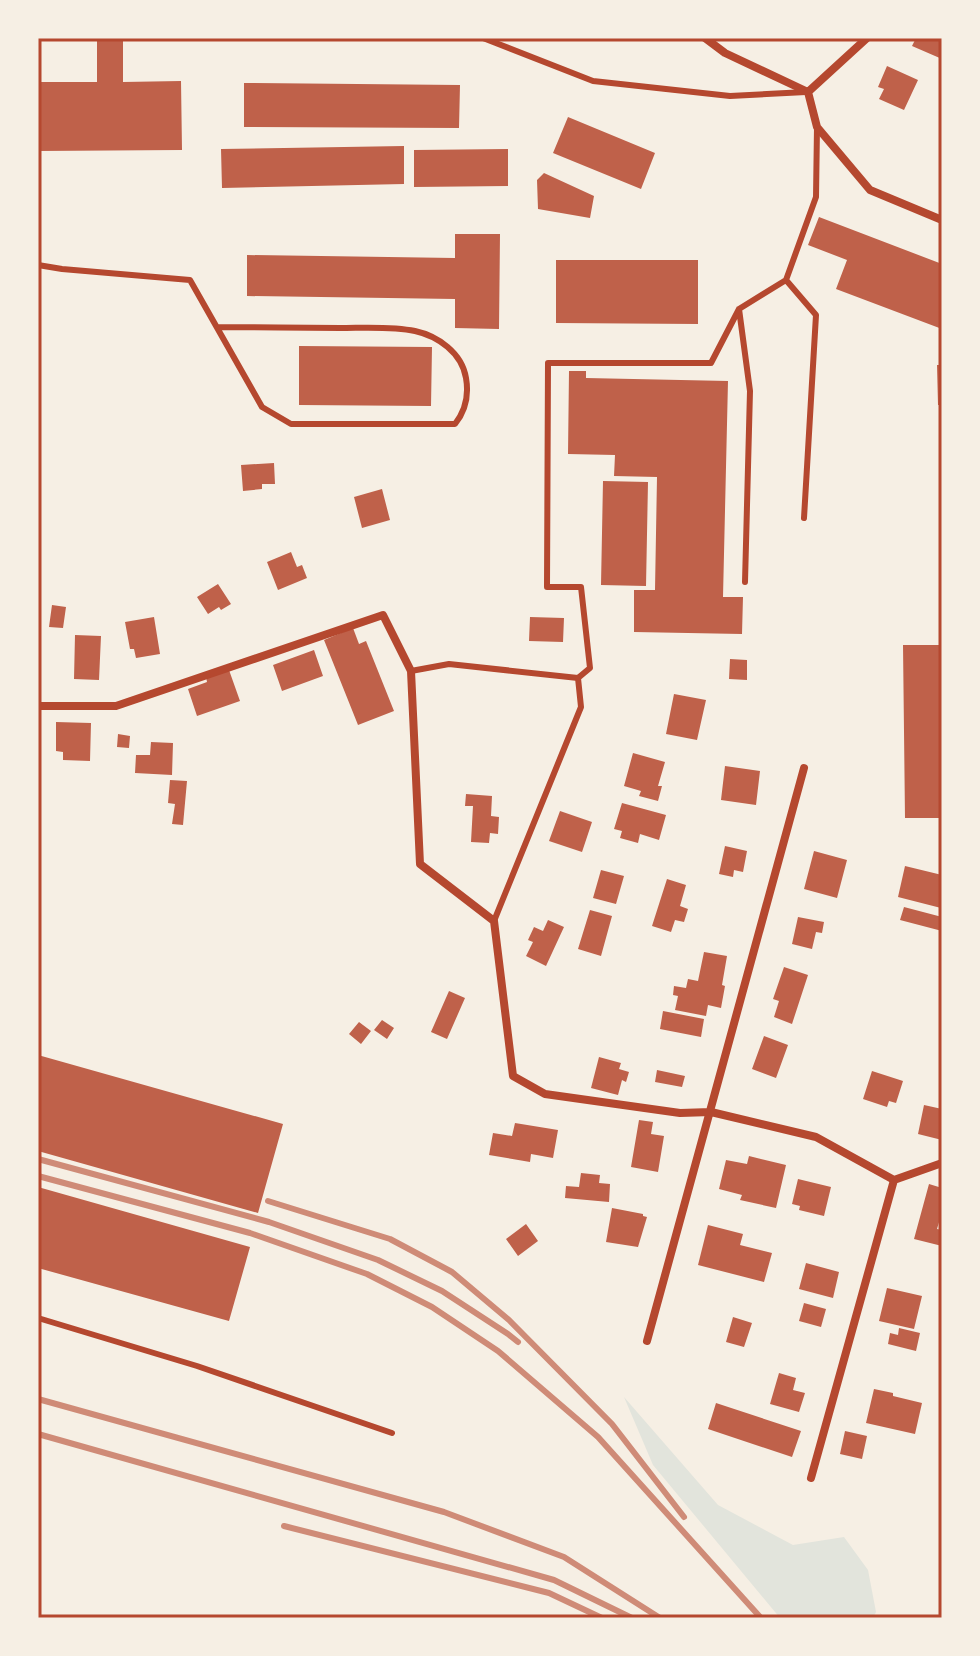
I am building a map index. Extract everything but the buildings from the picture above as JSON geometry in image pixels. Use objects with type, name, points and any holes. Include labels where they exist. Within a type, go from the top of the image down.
[{"type":"street","points":[[705,38],[725,53],[808,92]]},
{"type":"street","points":[[808,92],[867,38]]},
{"type":"street","points":[[808,92],[817,127],[870,190],[942,220]]},
{"type":"street","points":[[38,706],[116,706],[383,615],[411,671],[420,864],[494,921],[513,1076],[545,1094],[680,1113],[711,1112],[816,1137],[894,1180],[942,1163]]},
{"type":"street","points":[[647,1341],[804,768]]},
{"type":"street","points":[[811,1478],[894,1180]]},
{"type":"lane","points":[[483,38],[593,81],[730,96],[808,92]]},
{"type":"lane","points":[[411,671],[449,664],[578,678],[590,668],[581,587],[547,587],[548,363],[711,363],[739,309],[786,280],[816,197],[817,127]]},
{"type":"lane","points":[[38,265],[190,280],[262,407],[291,424],[455,424],[464,413],[468,387],[464,368],[440,340],[415,331],[217,327]]},
{"type":"lane","points":[[786,280],[816,315],[804,518]]},
{"type":"lane","points":[[739,309],[750,391],[745,582]]},
{"type":"lane","points":[[494,921],[581,707],[578,678]]},
{"type":"lane","points":[[38,1318],[197,1366],[392,1433]]},
{"type":"shaded area","points":[[624,1397],[718,1505],[793,1545],[844,1537],[868,1570],[876,1612],[873,1618],[780,1618],[653,1465]]},
{"type":"railway","points":[[38,1159],[269,1222],[378,1260],[442,1291],[518,1342]]},
{"type":"railway","points":[[38,1176],[250,1233],[367,1274],[432,1307],[498,1351],[598,1437],[761,1618]]},
{"type":"railway","points":[[268,1201],[390,1239],[452,1272],[509,1320],[612,1424],[684,1517]]},
{"type":"railway","points":[[38,1399],[444,1512],[564,1557],[660,1618]]},
{"type":"railway","points":[[38,1434],[554,1580],[632,1618]]},
{"type":"railway","points":[[284,1526],[549,1593],[602,1618]]}]
